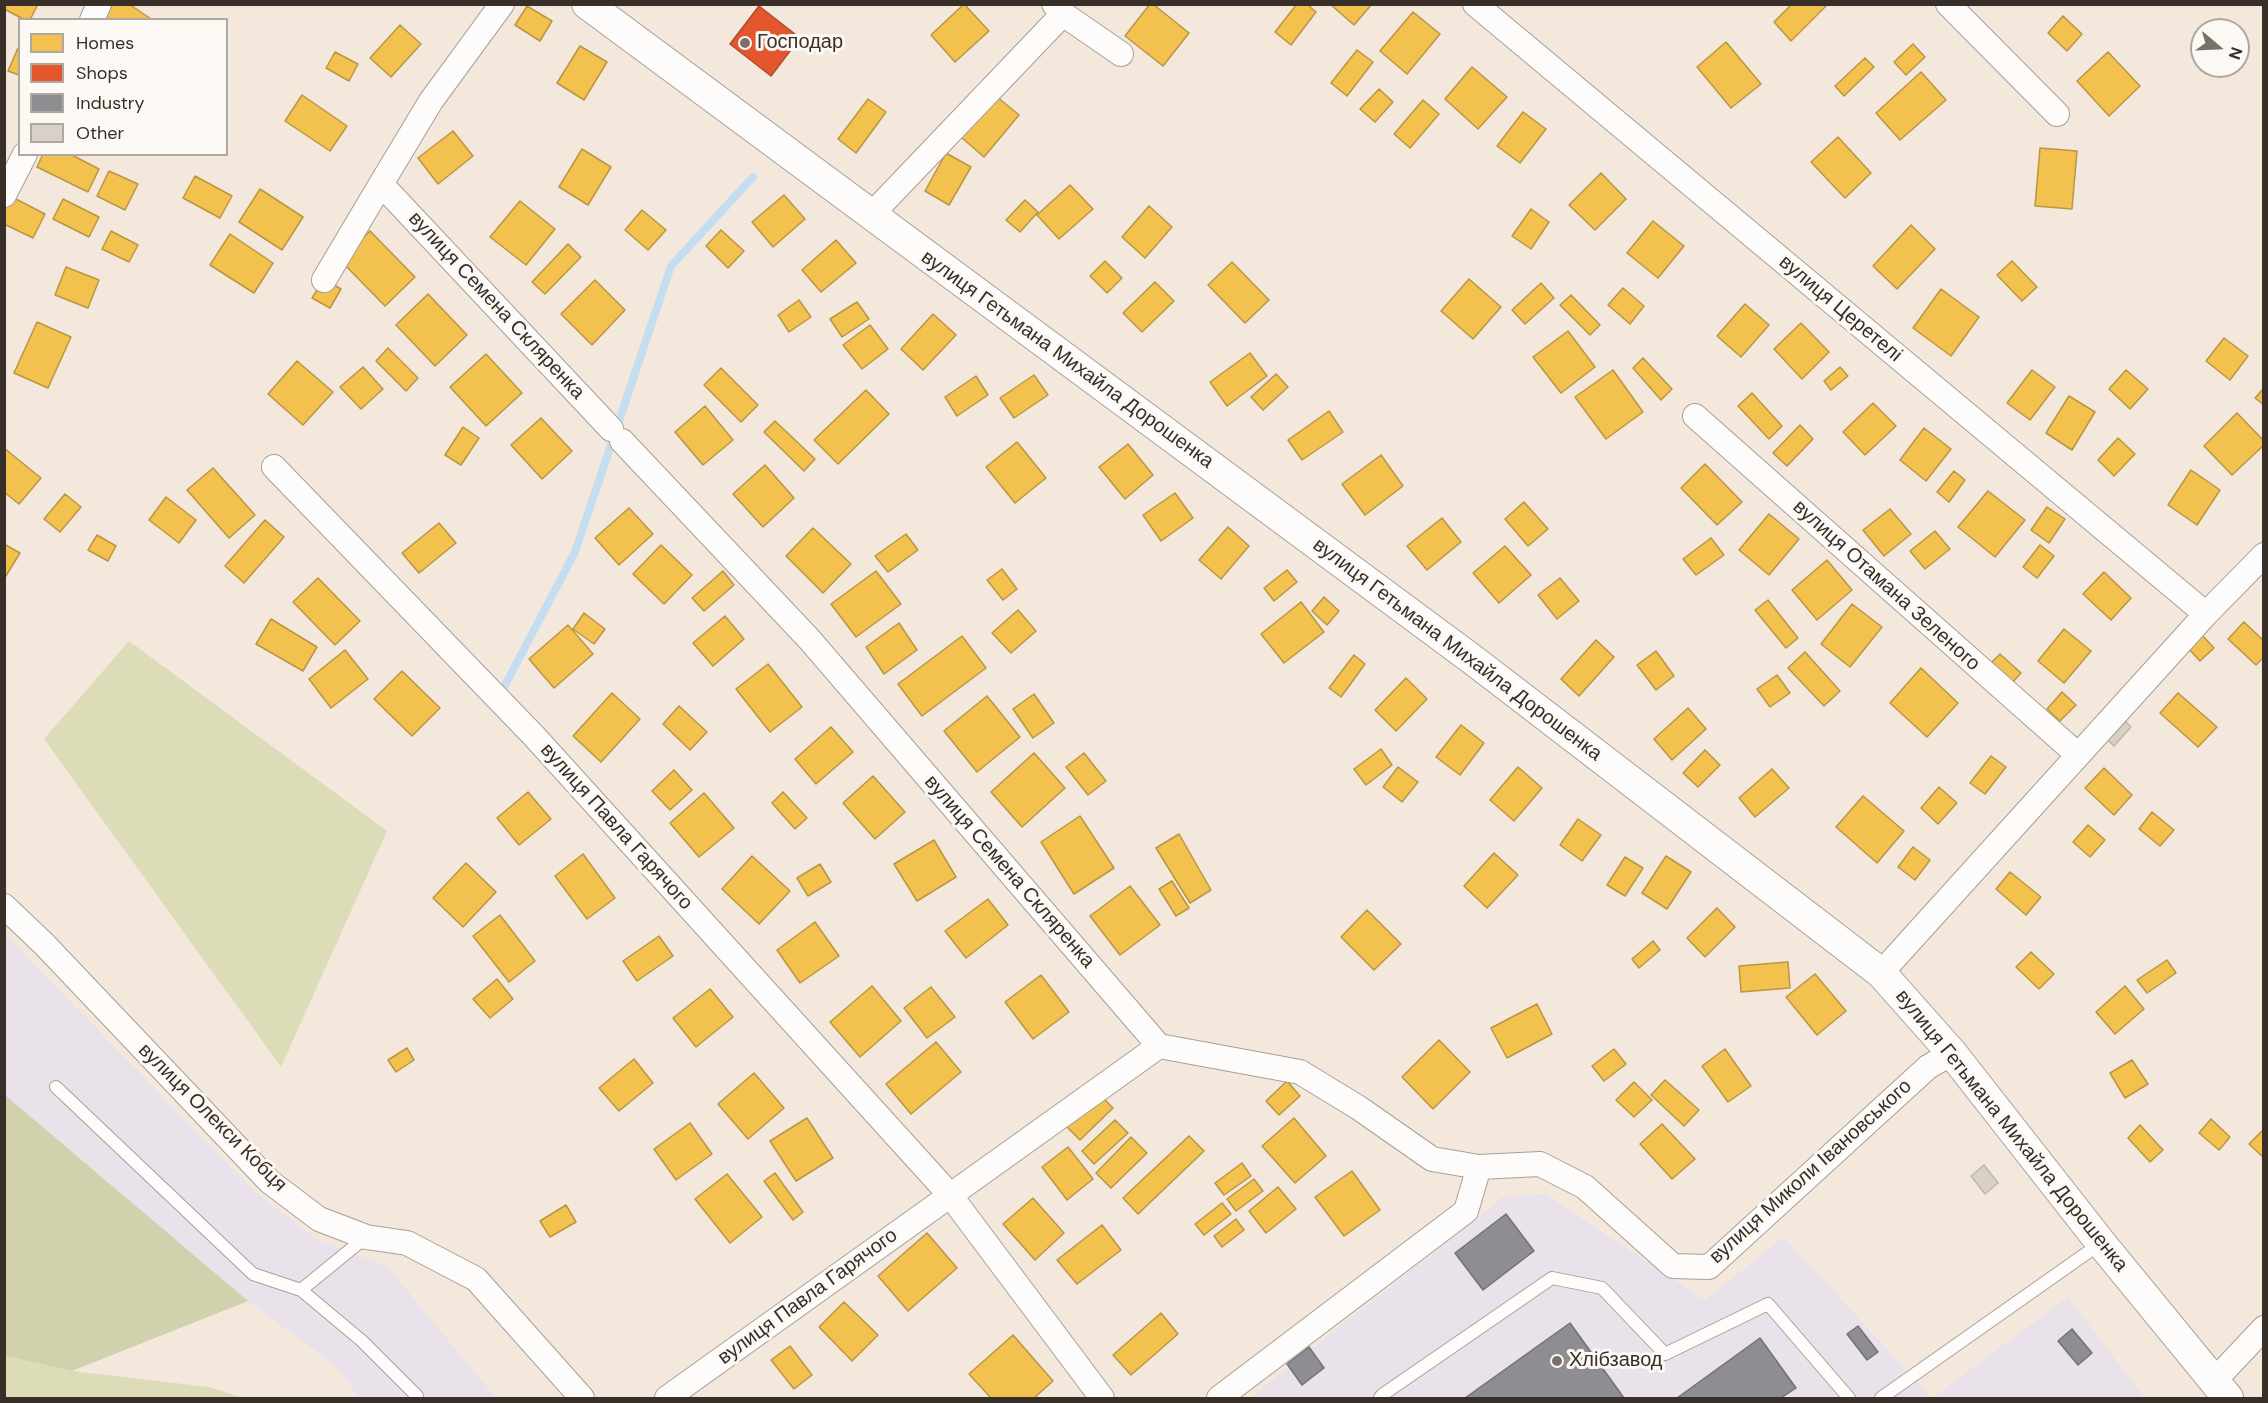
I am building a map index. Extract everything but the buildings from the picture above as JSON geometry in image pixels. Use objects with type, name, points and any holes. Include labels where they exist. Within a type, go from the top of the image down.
[{"type":"street","points":[[93,18],[99,4]]},
{"type":"street","points":[[324,280],[431,101],[502,4]]},
{"type":"street","name":"вулиця Гетьмана Михайла Дорошенка","points":[[587,4],[1473,660],[1881,973],[1952,1053],[2221,1390]]},
{"type":"street","name":"вулиця Церетелі","points":[[1474,4],[2206,614]]},
{"type":"street","points":[[1948,4],[2057,114]]},
{"type":"street","points":[[871,215],[1058,9],[1121,54]]},
{"type":"street","points":[[4,195],[24,156]]},
{"type":"street","name":"вулиця Семена Скляренка","points":[[381,184],[809,639],[1159,1046]]},
{"type":"street","name":"вулиця Отамана Зеленого","points":[[1695,416],[2078,756]]},
{"type":"street","name":"вулиця Павла Гарячого","points":[[274,466],[534,736],[950,1195],[1102,1398]]},
{"type":"street","points":[[1881,973],[2206,614],[2264,555]]},
{"type":"street","name":"вулиця Олекси Кобця","points":[[4,906],[44,944],[270,1182],[319,1219],[366,1237],[407,1243],[476,1279],[582,1398]]},
{"type":"street","points":[[1159,1046],[1300,1072],[1359,1108],[1432,1159],[1479,1167],[1466,1211],[1219,1398]]},
{"type":"street","name":"вулиця Павла Гарячого","points":[[667,1398],[1159,1046]]},
{"type":"street","name":"вулиця Миколи Івановського","points":[[1479,1167],[1540,1164],[1585,1188],[1673,1266],[1709,1267],[1928,1066],[1952,1053]]},
{"type":"street","points":[[2221,1390],[2264,1328]]},
{"type":"lane","points":[[56,1087],[253,1274],[301,1290],[362,1341],[417,1396]]},
{"type":"lane","points":[[301,1290],[366,1237]]},
{"type":"lane","points":[[1881,1398],[2102,1243]]},
{"type":"lane","points":[[1380,1398],[1552,1278],[1602,1288],[1665,1354],[1768,1304],[1849,1398]]},
{"type":"shaded area","points":[[4,933],[255,1192],[318,1240],[387,1266],[496,1398],[359,1398],[336,1366],[248,1301],[5,1095]]},
{"type":"shaded area","points":[[1545,1194],[1705,1300],[1784,1237],[1932,1398],[1250,1398],[1503,1197]]},
{"type":"shaded area","points":[[2068,1297],[2145,1398],[1932,1398]]},
{"type":"green space","points":[[129,641],[387,831],[281,1067],[44,739]]},
{"type":"green space","points":[[4,1095],[248,1301],[72,1371],[5,1356]]},
{"type":"green space","points":[[5,1356],[72,1371],[209,1387],[244,1398],[5,1398]]},
{"type":"waterway","points":[[504,687],[575,552],[671,266],[753,177]]},
{"type":"place","name":"Господар","points":[[745,43]]},
{"type":"place","name":"Хлібзавод","points":[[1557,1361]]}]
